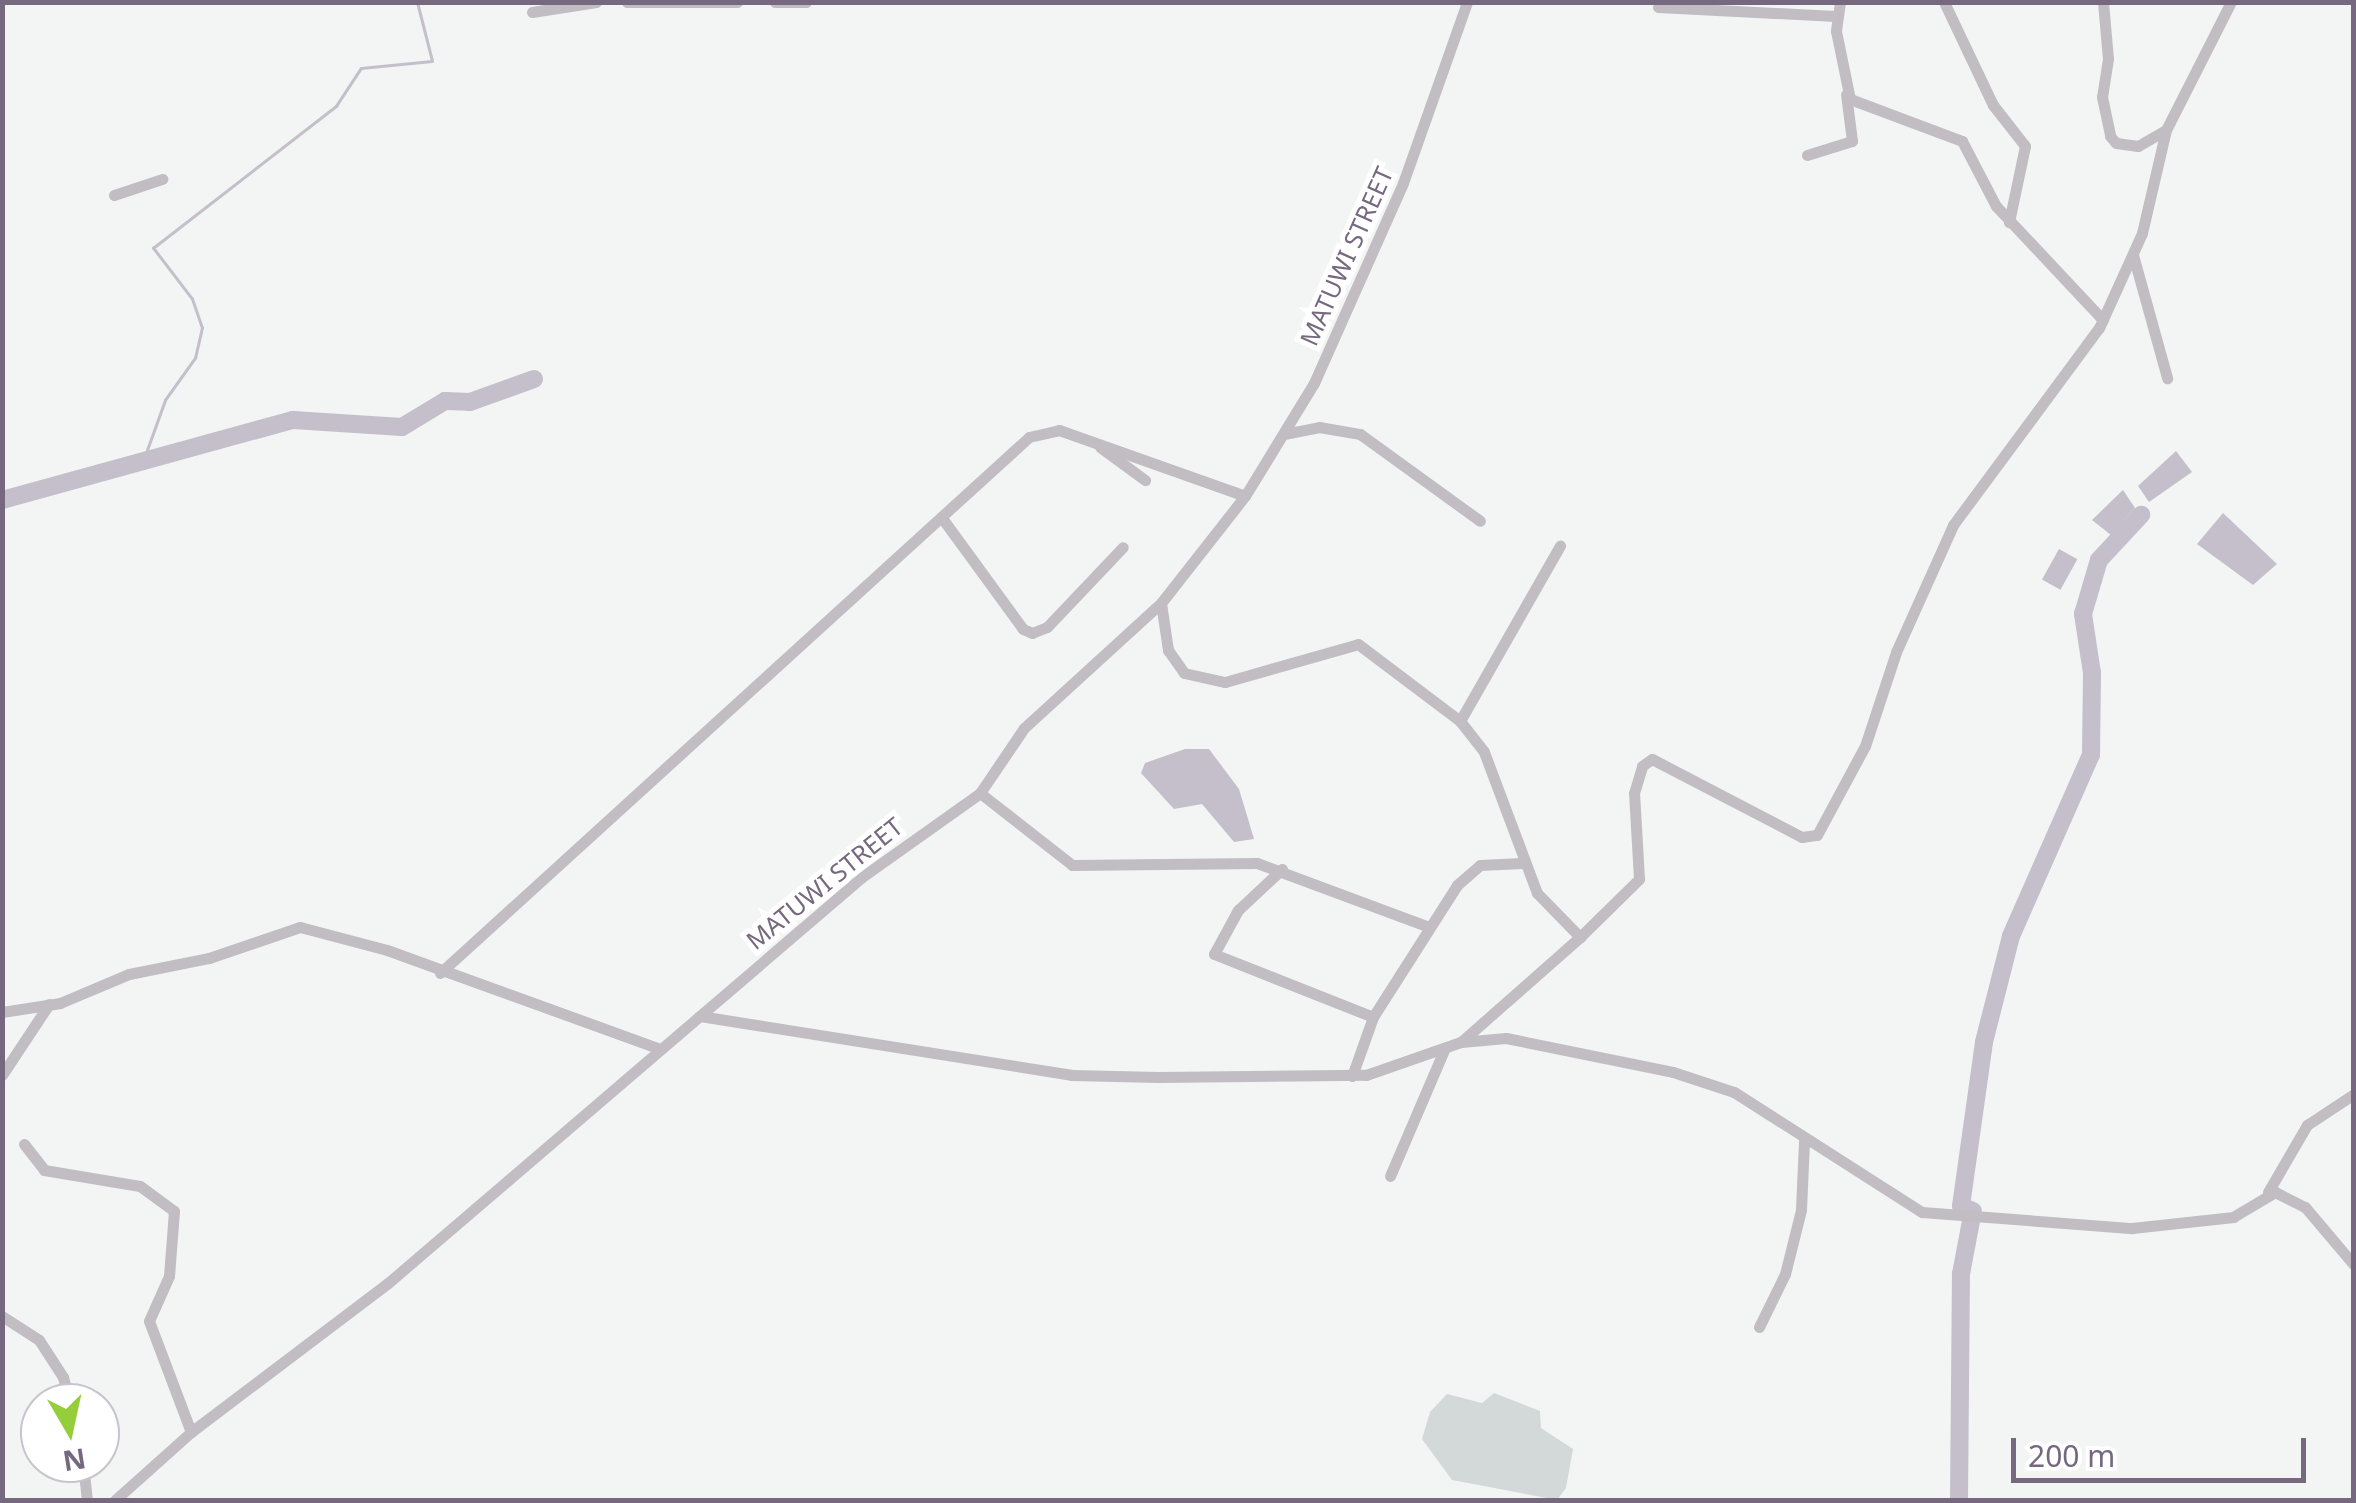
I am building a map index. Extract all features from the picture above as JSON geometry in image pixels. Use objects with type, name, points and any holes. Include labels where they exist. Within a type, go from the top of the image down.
[{"type":"street","points":[[532,12],[596,2]]},
{"type":"street","points":[[627,2],[738,2]]},
{"type":"street","points":[[774,2],[806,2]]},
{"type":"street","name":"MATUWI STREET","points":[[115,1500],[191,1432],[300,1355],[911,837],[980,793],[1024,728],[1160,603],[1245,496],[1338,336],[1384,230],[1467,2]]},
{"type":"street","points":[[1807,155],[1852,141],[1836,16],[1840,2]]},
{"type":"street","points":[[1944,2],[1993,105],[2025,146],[2009,222]]},
{"type":"street","points":[[2104,2],[2108,59],[2102,97],[2110,136],[2138,146],[2166,130]]},
{"type":"street","points":[[700,1016],[1072,1075],[1352,1076],[1460,1042],[1639,880],[1634,793],[1642,766],[1652,759],[1802,837],[1817,835],[1865,746],[1896,652],[1953,525],[2102,320],[2133,254],[2166,130],[2231,2]]},
{"type":"street","points":[[1658,8],[1836,16]]},
{"type":"street","points":[[1846,94],[1962,141],[2009,222],[2102,320]]},
{"type":"street","points":[[114,195],[162,179]]},
{"type":"street","points":[[2133,254],[2167,378]]},
{"type":"street","points":[[1284,434],[1318,428],[1360,434],[1480,522]]},
{"type":"street","points":[[440,973],[1029,437],[1059,430],[1245,496]]},
{"type":"street","points":[[1090,439],[1145,480]]},
{"type":"street","points":[[942,518],[1023,629],[1032,632],[1047,628],[1123,547]]},
{"type":"street","points":[[1460,721],[1560,546]]},
{"type":"street","points":[[1160,603],[1168,650],[1184,673],[1225,682],[1358,644],[1460,721],[1491,763],[1522,862],[1546,904],[1580,937]]},
{"type":"street","points":[[980,793],[1072,866],[1208,862],[1282,869],[1430,927]]},
{"type":"street","points":[[1352,1076],[1373,1017],[1470,869],[1522,862]]},
{"type":"street","points":[[1282,869],[1238,910],[1214,954],[1373,1017]]},
{"type":"street","points":[[2,1012],[49,1004],[294,928],[386,950],[440,973],[661,1049]]},
{"type":"street","points":[[2,1076],[49,1004]]},
{"type":"street","points":[[1460,1042],[1506,1038],[1698,1079],[1766,1109],[1804,1141],[1907,1208],[1938,1215],[2132,1228],[2234,1217],[2268,1192],[2307,1125],[2354,1094]]},
{"type":"street","points":[[1390,1176],[1444,1050]]},
{"type":"street","points":[[1759,1328],[1785,1274],[1802,1210],[1804,1141]]},
{"type":"street","points":[[24,1144],[44,1170],[140,1186],[174,1211],[170,1276],[148,1321],[191,1432]]},
{"type":"street","points":[[2268,1192],[2305,1206],[2354,1265]]},
{"type":"street","points":[[2,1316],[40,1340],[65,1383]]},
{"type":"shaded area","points":[[2176,451],[2192,472],[2149,502],[2138,486]]},
{"type":"shaded area","points":[[2123,490],[2135,508],[2111,535],[2092,520]]},
{"type":"shaded area","points":[[2223,513],[2277,564],[2253,585],[2197,544]]},
{"type":"shaded area","points":[[2059,549],[2077,559],[2060,590],[2042,580]]},
{"type":"shaded area","points":[[1185,749],[1209,749],[1239,789],[1254,839],[1234,842],[1202,804],[1174,809],[1141,773],[1145,763]]},
{"type":"shaded area","points":[[1494,1393],[1540,1411],[1541,1428],[1573,1449],[1566,1488],[1557,1500],[1452,1480],[1422,1439],[1430,1412],[1447,1394],[1482,1403]]},
{"type":"waterway","points":[[142,464],[165,400],[195,358],[202,328],[192,299],[153,248],[336,106],[361,68],[432,61],[417,2]]},
{"type":"waterway","points":[[2,500],[293,420],[402,427],[445,401],[470,402],[534,379]]},
{"type":"waterway","points":[[1973,1211],[1961,1206],[1984,1042],[2011,936],[2091,755],[2092,673],[2083,614],[2099,560],[2141,515]]},
{"type":"waterway","points":[[1959,1500],[1961,1274],[1971,1221]]}]
